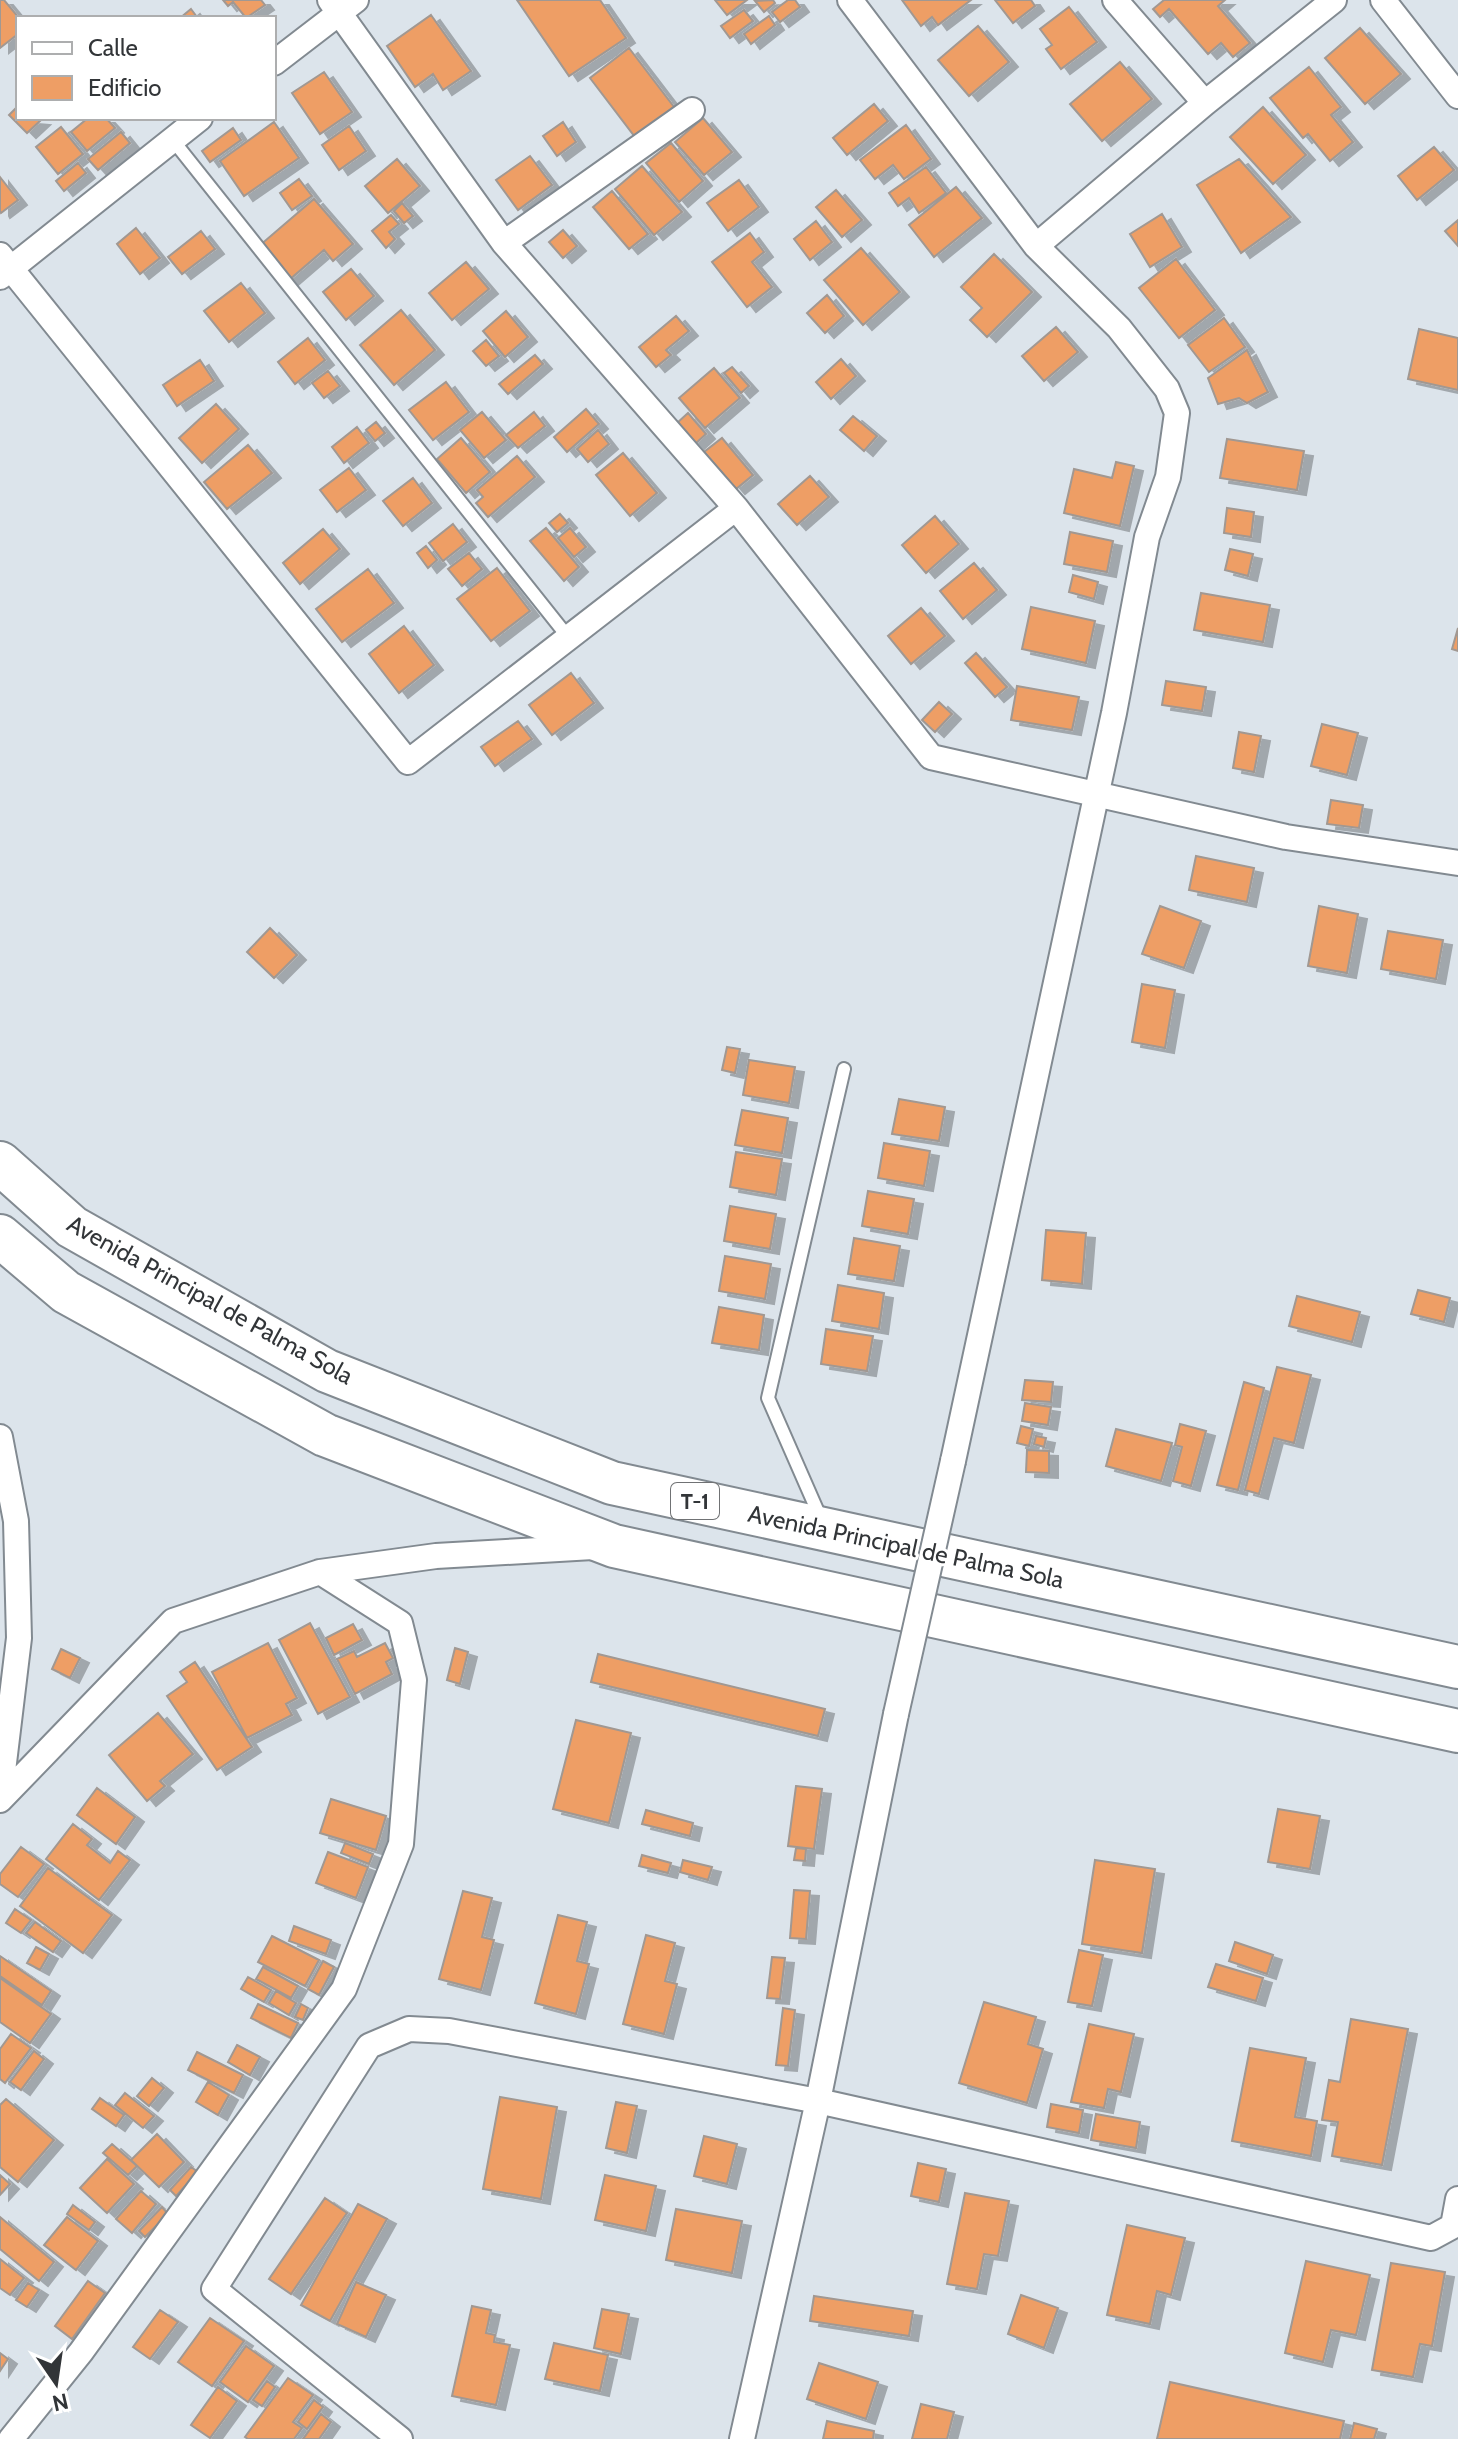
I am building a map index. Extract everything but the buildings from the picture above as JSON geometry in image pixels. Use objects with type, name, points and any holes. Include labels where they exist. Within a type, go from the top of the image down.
[{"type":"highway","name":"Avenida Principal de Palma Sola","points":[[0,1163],[72,1227],[327,1371],[612,1483],[1458,1667]]},
{"type":"highway","points":[[0,1236],[66,1292],[325,1435],[614,1546],[1458,1731]]},
{"type":"street","points":[[742,2439],[818,2101],[896,1714],[1096,794],[1147,537],[1168,477],[1177,413],[1167,389],[1119,328],[1036,246],[850,0]]},
{"type":"street","points":[[1115,0],[1205,103]]},
{"type":"street","points":[[1036,246],[1205,103],[1334,0]]},
{"type":"street","points":[[1383,0],[1458,96]]},
{"type":"street","points":[[276,61],[342,4],[504,243],[736,508],[931,757],[1286,837],[1458,863]]},
{"type":"street","points":[[504,243],[692,110]]},
{"type":"street","points":[[197,120],[4,267],[408,762],[736,508]]},
{"type":"street","points":[[0,1437],[16,1521],[19,1638],[0,1798]]},
{"type":"street","points":[[0,1798],[173,1621],[320,1572],[436,1556],[614,1546]]},
{"type":"street","points":[[11,2439],[81,2352],[344,1989],[401,1844],[414,1680],[400,1623],[320,1572]]},
{"type":"street","points":[[400,2439],[214,2289],[369,2046],[409,2029],[449,2031],[818,2101],[1431,2238],[1453,2226],[1458,2199]]},
{"type":"lane","points":[[172,139],[568,637]]},
{"type":"lane","points":[[825,1529],[768,1398],[844,1069]]}]
